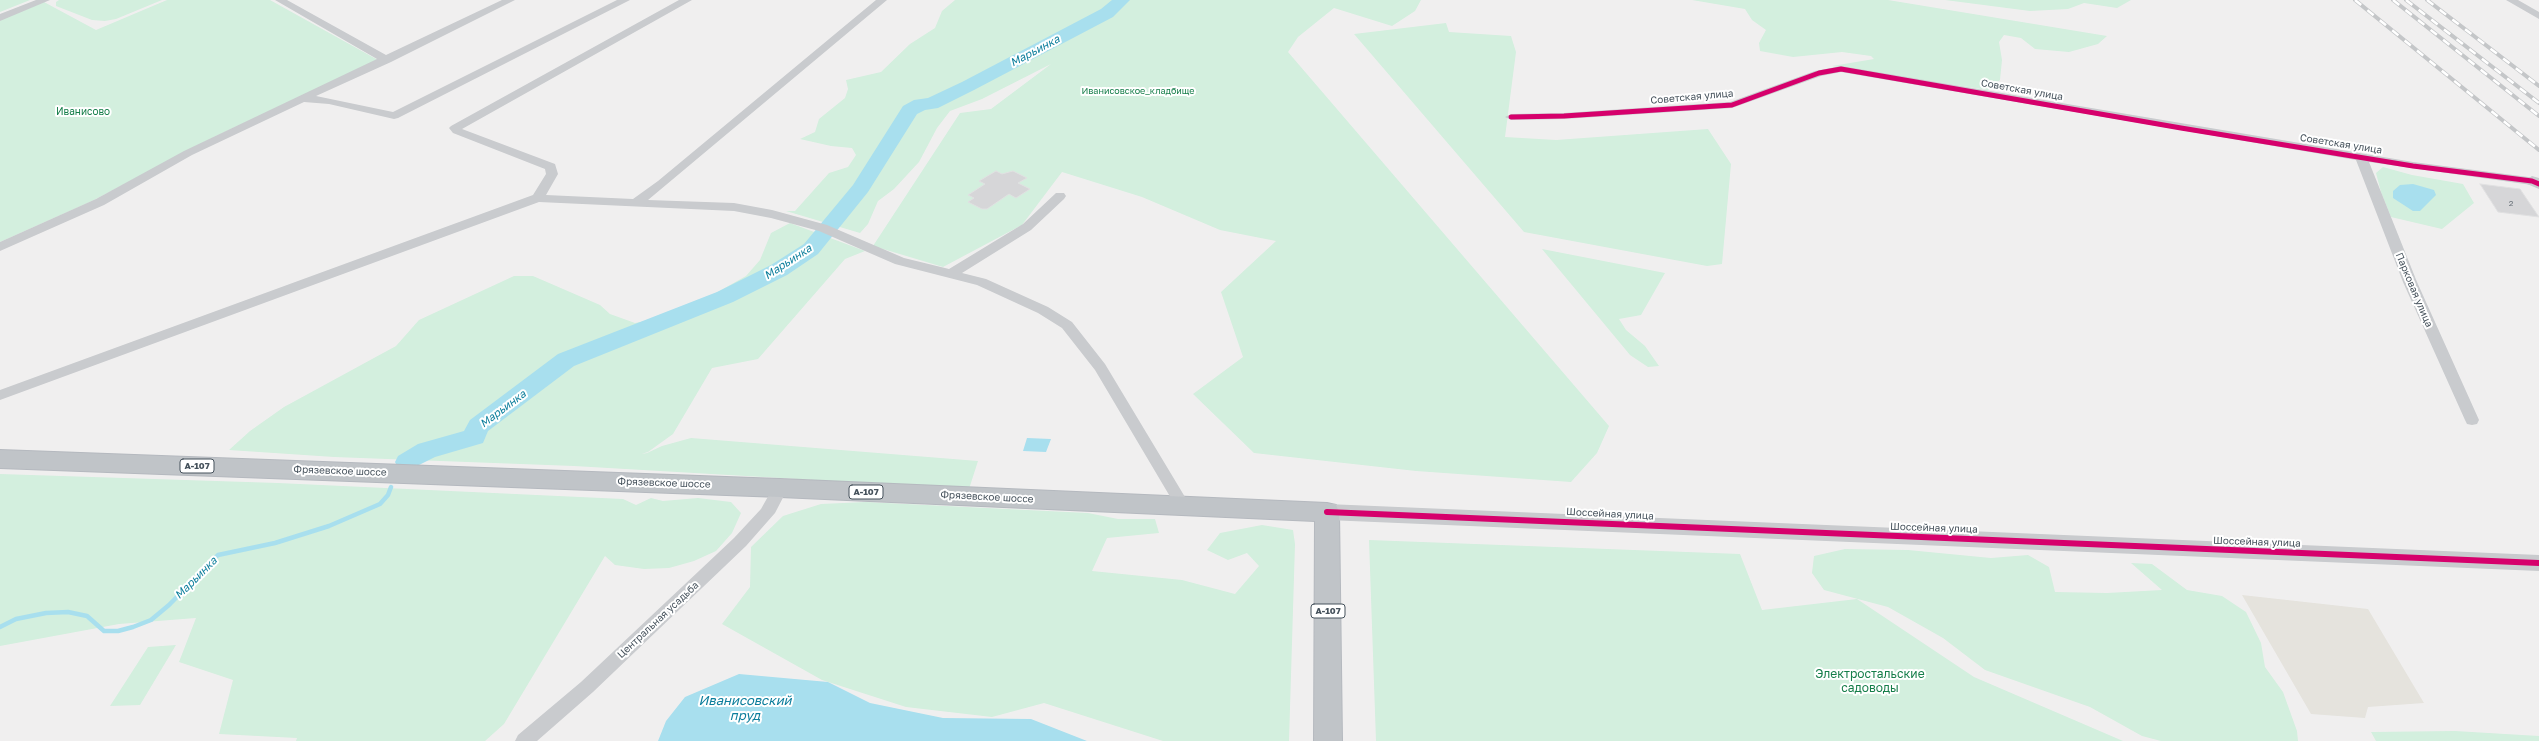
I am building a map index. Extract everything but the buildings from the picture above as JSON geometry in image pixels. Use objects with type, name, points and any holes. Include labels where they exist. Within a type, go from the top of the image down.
[{"type":"highway","name":"Фрязевское шоссе","points":[[0,459],[780,488],[1327,512]]},
{"type":"highway","name":"А-107","points":[[1327,512],[1328,741]]},
{"type":"street","points":[[0,18],[45,0]]},
{"type":"street","points":[[280,0],[387,60]]},
{"type":"street","points":[[0,247],[100,202],[188,153],[306,99],[510,0]]},
{"type":"street","points":[[306,99],[329,100],[394,116],[625,0]]},
{"type":"street","points":[[538,198],[552,174],[551,168],[457,131],[455,128],[578,58],[688,0]]},
{"type":"street","points":[[636,203],[662,184],[882,0]]},
{"type":"street","points":[[2511,0],[2539,16]]},
{"type":"street","name":"Советская улица","points":[[1511,117],[1564,116],[1732,106],[1819,73],[1841,69],[2361,158],[2536,183]]},
{"type":"street","name":"Парковая улица","points":[[2361,158],[2410,282],[2472,420]]},
{"type":"street","points":[[951,274],[1027,227],[1060,196]]},
{"type":"street","points":[[0,395],[538,198],[734,207],[772,214],[827,230],[900,261],[981,282],[1014,295],[1067,325],[1100,367],[1183,506]]},
{"type":"street","name":"Центральная усадьба","points":[[524,741],[587,686],[740,542],[767,513],[780,488]]},
{"type":"street","name":"Шоссейная улица","points":[[1327,512],[2539,563]]},
{"type":"shaded area","points":[[2242,595],[2368,609],[2424,703],[2368,707],[2365,718],[2311,714]]},
{"type":"green space","points":[[0,0],[30,0],[0,12]]},
{"type":"green space","points":[[59,0],[162,0],[116,19],[105,21],[92,20],[56,6],[56,2]]},
{"type":"green space","name":"Иванисово","points":[[167,0],[270,0],[378,60],[216,136],[92,201],[0,242],[0,20],[44,2],[96,30]]},
{"type":"green space","name":"Иванисовское_кладбище","points":[[955,0],[1421,0],[1415,11],[1392,26],[1334,8],[1298,37],[1288,52],[1609,426],[1597,453],[1571,482],[1416,471],[1254,453],[1193,394],[1243,357],[1221,292],[1276,241],[1220,230],[1142,197],[1062,172],[1022,225],[943,267],[873,246],[960,113],[991,109],[1051,64],[982,99],[950,111],[937,128],[919,162],[894,189],[878,201],[868,224],[860,233],[786,211],[795,211],[829,173],[848,167],[856,155],[852,148],[831,146],[800,139],[815,132],[819,119],[845,98],[848,89],[846,80],[881,72],[910,44],[935,28],[942,11]]},
{"type":"green space","points":[[1692,0],[1888,0],[2107,36],[2098,44],[2069,52],[2035,49],[2021,38],[2004,35],[1999,42],[2002,60],[2000,80],[1988,90],[1832,66],[1874,59],[1871,56],[1842,52],[1793,57],[1760,51],[1759,43],[1766,30],[1752,20],[1745,9]]},
{"type":"green space","points":[[1945,0],[2131,0],[2117,8],[2084,3],[2068,9],[2030,11]]},
{"type":"green space","points":[[1446,23],[1449,32],[1511,36],[1516,52],[1505,137],[1556,140],[1708,129],[1731,164],[1722,264],[1707,266],[1524,232],[1354,34]]},
{"type":"green space","points":[[2383,167],[2412,175],[2463,184],[2474,203],[2442,229],[2391,217],[2381,192],[2376,173]]},
{"type":"green space","points":[[790,223],[865,251],[845,259],[758,359],[712,368],[673,434],[648,452],[641,454],[647,453],[662,446],[691,438],[978,461],[969,489],[574,466],[334,457],[229,450],[250,431],[284,407],[396,346],[419,320],[514,276],[533,276],[600,305],[610,314],[635,323],[677,315],[746,276],[760,260],[771,233]]},
{"type":"green space","points":[[1542,249],[1665,273],[1641,315],[1619,319],[1626,330],[1645,346],[1659,366],[1648,367],[1630,355]]},
{"type":"green space","points":[[0,474],[278,483],[623,499],[636,505],[651,498],[663,501],[698,498],[731,502],[741,513],[732,533],[716,551],[694,561],[669,568],[644,569],[615,565],[605,556],[504,724],[485,741],[296,741],[297,738],[219,734],[233,680],[179,662],[196,618],[119,624],[0,646]]},
{"type":"green space","points":[[866,502],[1088,513],[1118,519],[1155,519],[1159,533],[1107,538],[1092,571],[1182,580],[1235,594],[1259,566],[1247,553],[1228,560],[1207,550],[1220,533],[1262,525],[1293,530],[1295,544],[1289,741],[1163,741],[1044,703],[992,717],[906,707],[822,680],[722,624],[750,587],[751,547],[783,516],[821,504]]},
{"type":"green space","name":"Электростальские садоводы","points":[[1369,540],[1740,554],[1762,610],[1857,599],[1974,677],[2123,741],[1376,741]]},
{"type":"green space","points":[[1845,549],[1908,550],[1991,558],[2028,555],[2049,567],[2055,592],[2107,593],[2162,590],[2131,563],[2152,564],[2187,590],[2222,596],[2246,612],[2261,643],[2265,667],[2283,692],[2297,731],[2298,741],[2161,741],[2142,736],[2090,707],[1985,670],[1943,638],[1888,607],[1824,590],[1812,573],[1814,556]]},
{"type":"green space","points":[[176,645],[140,705],[110,706],[148,647]]},
{"type":"green space","points":[[2455,731],[2539,736],[2539,741],[2376,741],[2371,732]]},
{"type":"water","points":[[2413,184],[2434,190],[2436,195],[2420,211],[2413,211],[2393,198],[2393,191],[2400,185]]},
{"type":"water","points":[[1027,438],[1051,439],[1046,452],[1023,451]]},
{"type":"water","name":"Иванисовский пруд","points":[[739,674],[828,682],[870,703],[943,718],[1031,719],[1087,741],[658,741],[666,721],[685,697]]},
{"type":"waterway","name":"Марьинка","points":[[407,462],[427,450],[474,437],[478,426],[506,407],[566,360],[725,297],[779,270],[811,249],[861,188],[910,110],[921,104],[931,104],[968,86],[1107,13],[1122,0]]},
{"type":"waterway","name":"Марьинка","points":[[0,627],[16,619],[46,613],[68,612],[87,616],[104,631],[118,631],[133,627],[151,620],[169,605],[218,555],[275,543],[329,526],[380,504],[388,495],[391,487]]},
{"type":"railway","points":[[2355,0],[2539,150]]},
{"type":"railway","points":[[2393,0],[2539,116]]},
{"type":"railway","points":[[2406,0],[2539,103]]},
{"type":"railway","points":[[2427,0],[2539,86]]},
{"type":"cycle path","points":[[1511,117],[1564,116],[1732,105],[1819,73],[1841,69],[2181,128],[2413,166],[2532,181],[2539,184]]},
{"type":"cycle path","points":[[1327,512],[2539,563]]}]
